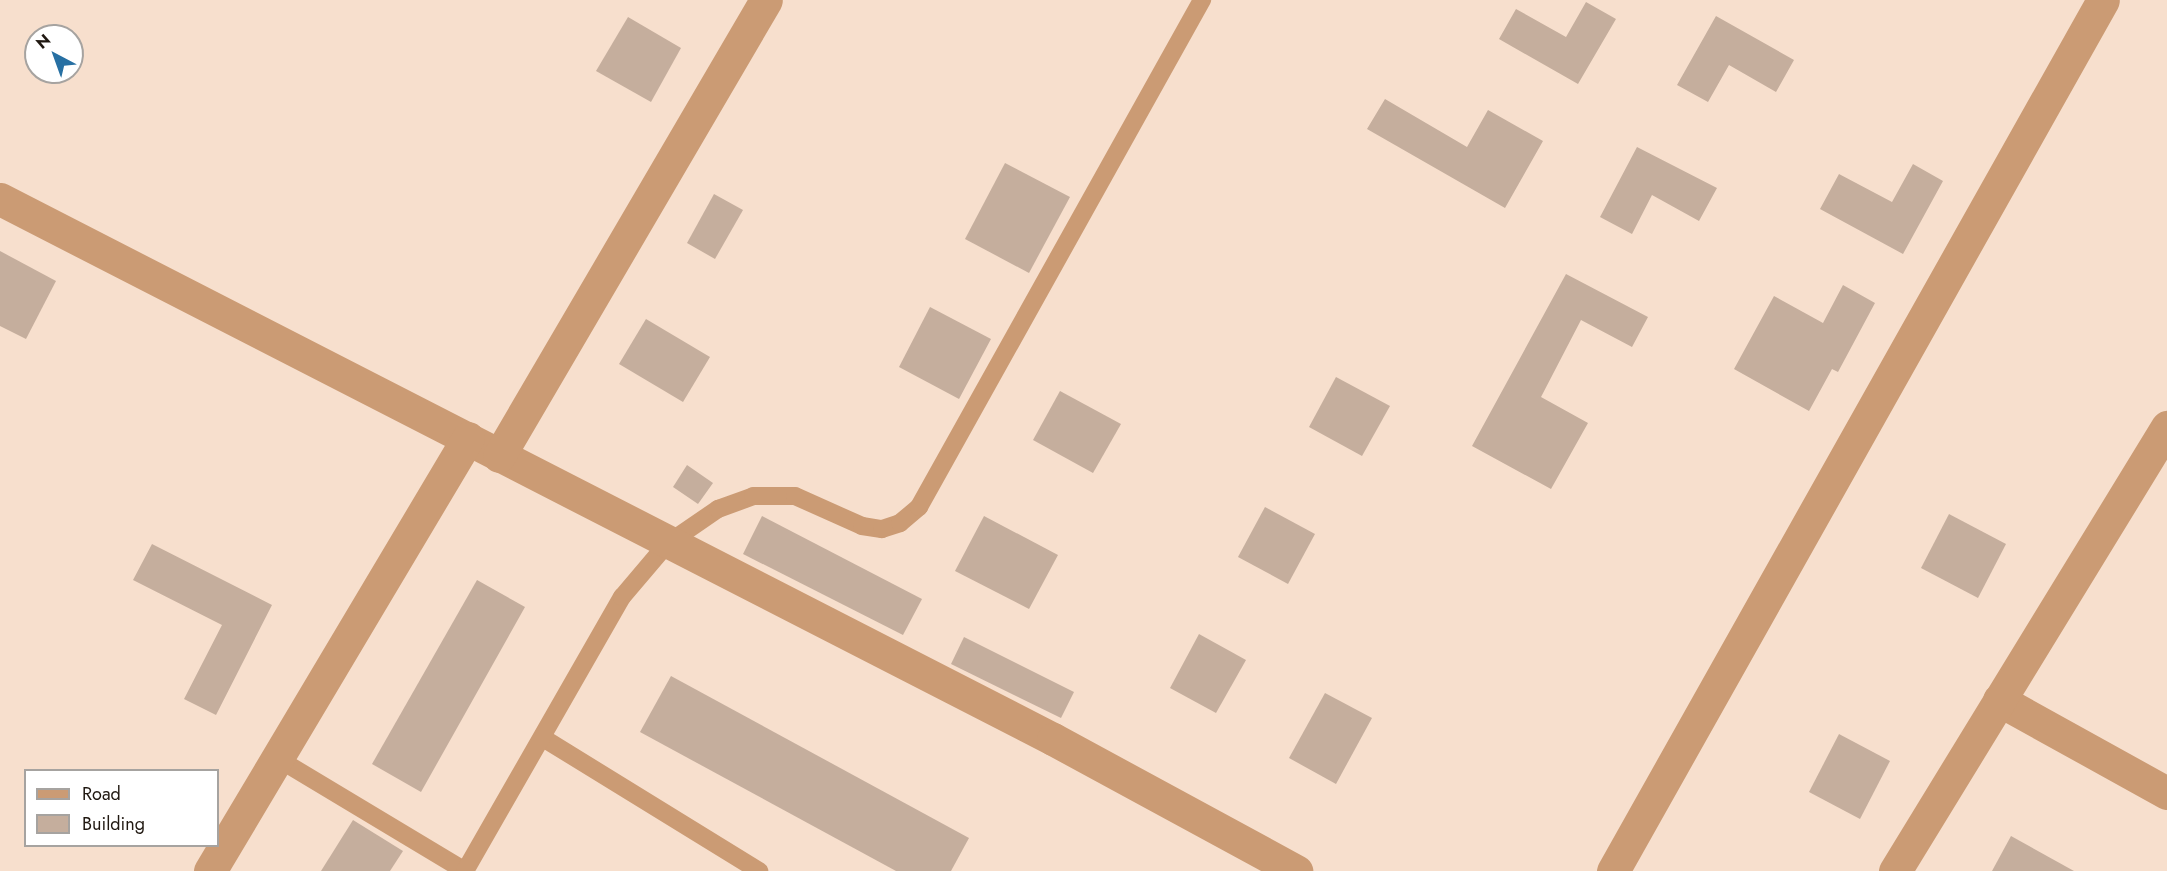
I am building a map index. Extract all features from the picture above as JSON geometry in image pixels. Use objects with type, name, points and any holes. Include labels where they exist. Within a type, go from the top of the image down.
[{"type":"street","points":[[500,456],[765,0]]},
{"type":"street","points":[[1613,871],[2103,0]]},
{"type":"street","points":[[0,199],[468,438],[667,544],[1042,734],[1296,871]]},
{"type":"street","points":[[1895,871],[2167,427]]},
{"type":"street","points":[[210,871],[468,438]]},
{"type":"street","points":[[1999,700],[2167,793]]},
{"type":"lane","points":[[277,758],[465,871],[622,597],[667,544],[718,509],[753,496],[795,496],[862,526],[882,529],[900,523],[919,507],[1202,0]]},
{"type":"lane","points":[[543,738],[759,871]]},
{"type":"building","points":[[1586,2],[1616,19],[1578,84],[1499,39],[1516,9],[1566,37]]},
{"type":"building","points":[[1716,16],[1794,60],[1776,92],[1729,65],[1708,102],[1677,85]]},
{"type":"building","points":[[628,17],[681,48],[651,102],[596,71]]},
{"type":"building","points":[[1385,99],[1467,147],[1488,110],[1543,141],[1505,208],[1367,129]]},
{"type":"building","points":[[1637,147],[1717,188],[1699,221],[1652,195],[1632,234],[1600,217]]},
{"type":"building","points":[[1005,163],[1070,197],[1029,273],[965,239]]},
{"type":"building","points":[[1913,164],[1943,181],[1903,254],[1820,209],[1839,174],[1892,202]]},
{"type":"building","points":[[714,194],[743,210],[715,259],[687,243]]},
{"type":"building","points":[[0,251],[56,281],[26,339],[0,326]]},
{"type":"building","points":[[1566,274],[1648,317],[1632,347],[1581,320],[1541,397],[1588,423],[1551,489],[1472,446]]},
{"type":"building","points":[[1843,285],[1875,303],[1838,372],[1832,369],[1809,411],[1734,369],[1774,296],[1823,323]]},
{"type":"building","points":[[930,307],[991,339],[959,399],[899,367]]},
{"type":"building","points":[[646,319],[710,357],[683,402],[619,364]]},
{"type":"building","points":[[1336,377],[1390,406],[1362,456],[1309,427]]},
{"type":"building","points":[[1060,391],[1121,424],[1093,473],[1033,440]]},
{"type":"building","points":[[687,465],[713,483],[698,504],[673,487]]},
{"type":"building","points":[[1265,507],[1315,534],[1288,584],[1238,557]]},
{"type":"building","points":[[1949,514],[2006,544],[1978,598],[1921,568]]},
{"type":"building","points":[[762,516],[922,599],[903,635],[743,554]]},
{"type":"building","points":[[984,516],[1058,555],[1029,609],[955,571]]},
{"type":"building","points":[[152,544],[272,605],[216,715],[184,699],[222,625],[133,580]]},
{"type":"building","points":[[477,580],[525,607],[421,792],[372,764]]},
{"type":"building","points":[[1199,634],[1246,660],[1216,713],[1170,688]]},
{"type":"building","points":[[964,637],[1074,692],[1061,718],[951,664]]},
{"type":"building","points":[[671,676],[969,838],[951,871],[896,871],[640,732]]},
{"type":"building","points":[[1325,693],[1372,718],[1336,784],[1289,758]]},
{"type":"building","points":[[1839,734],[1890,761],[1860,819],[1809,792]]},
{"type":"building","points":[[353,820],[403,851],[390,871],[321,871]]},
{"type":"building","points":[[2011,836],[2074,871],[1992,871]]}]
